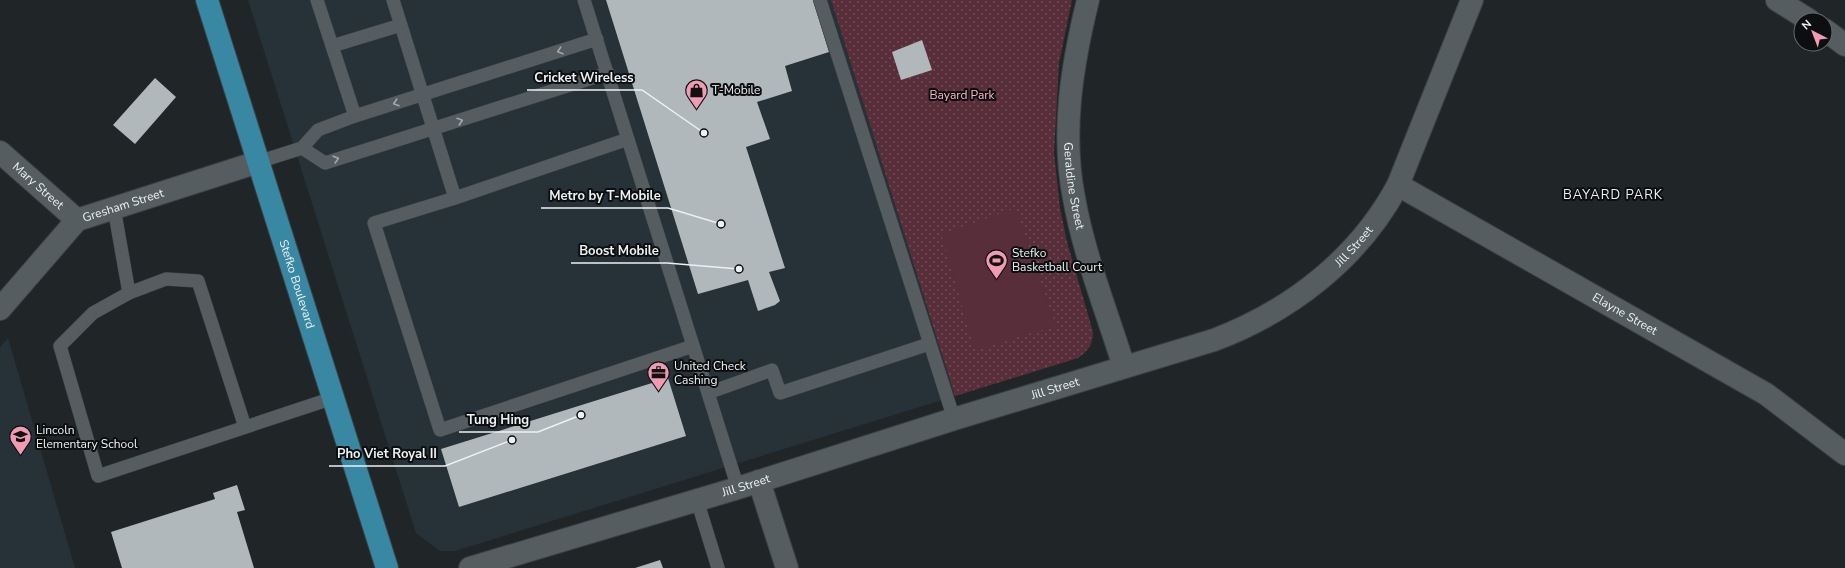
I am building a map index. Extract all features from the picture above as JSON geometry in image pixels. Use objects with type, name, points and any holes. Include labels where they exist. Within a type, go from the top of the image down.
[{"type":"main road","name":"Stefko Boulevard","points":[[207,0],[387,568]]},
{"type":"street","name":"Geraldine Street","points":[[1088,0],[1070,92],[1068,152],[1070,174],[1079,225],[1124,367]]},
{"type":"street","name":"Jill Street","points":[[470,568],[738,488],[1232,333],[1265,316],[1293,298],[1328,272],[1358,244],[1387,206],[1398,186],[1472,0]]},
{"type":"street","points":[[1777,0],[1796,12]]},
{"type":"street","points":[[1833,36],[1845,45]]},
{"type":"street","name":"Mary Street","points":[[0,152],[77,220]]},
{"type":"street","name":"Gresham Street","points":[[0,309],[77,220],[258,162]]},
{"type":"street","name":"Elayne Street","points":[[1398,186],[1760,391],[1845,454]]},
{"type":"street","points":[[759,481],[787,568]]},
{"type":"lane","points":[[317,0],[355,116]]},
{"type":"lane","points":[[393,0],[455,198]]},
{"type":"lane","points":[[584,0],[738,488]]},
{"type":"lane","points":[[820,0],[954,419]]},
{"type":"lane","points":[[332,46],[401,25]]},
{"type":"lane","points":[[258,162],[302,148],[318,130],[355,116],[597,39]]},
{"type":"lane","points":[[302,148],[325,163],[608,73]]},
{"type":"lane","points":[[628,139],[455,198],[374,223],[440,430],[693,346]]},
{"type":"lane","points":[[114,208],[129,293]]},
{"type":"lane","points":[[245,427],[198,281],[166,279],[129,293],[93,313],[60,346],[98,476],[333,398]]},
{"type":"lane","points":[[708,393],[772,370],[780,393],[929,344]]},
{"type":"lane","points":[[696,500],[718,568]]},
{"type":"shaded area","points":[[248,0],[831,0],[955,396],[455,551],[440,551],[416,533]]},
{"type":"shaded area","name":"Lincoln Elementary School","points":[[8,338],[75,568],[0,568],[0,347]]},
{"type":"green space","name":"Bayard Park","points":[[831,0],[1072,0],[1059,63],[1054,153],[1060,208],[1067,242],[1093,332],[1089,347],[1085,353],[1078,358],[955,396]]},
{"type":"green space","name":"Stefko Basketball Court","points":[[1016,208],[1056,326],[975,350],[941,234]]},
{"type":"building","points":[[606,0],[813,0],[829,52],[785,66],[792,91],[757,102],[770,139],[746,147],[785,268],[769,272],[780,301],[775,305],[758,311],[748,280],[698,294]]},
{"type":"building","points":[[922,40],[932,70],[901,80],[892,52]]},
{"type":"building","points":[[155,78],[176,97],[135,144],[113,125]]},
{"type":"building","points":[[668,378],[686,436],[459,507],[441,449]]},
{"type":"building","points":[[237,485],[245,510],[237,512],[254,568],[122,568],[111,532],[215,499],[213,493]]},
{"type":"building","points":[[660,560],[663,568],[635,568]]},
{"type":"place","name":"T-Mobile","points":[[697,110]]},
{"type":"place","name":"Cricket Wireless","points":[[704,133]]},
{"type":"place","name":"Metro by T-Mobile","points":[[721,224]]},
{"type":"place","name":"Boost Mobile","points":[[739,269]]},
{"type":"place","name":"Stefko Basketball Court","points":[[997,280]]},
{"type":"place","name":"United Check Cashing","points":[[658,392]]},
{"type":"place","name":"Tung Hing","points":[[581,415]]},
{"type":"place","name":"Pho Viet Royal II","points":[[512,440]]},
{"type":"place","name":"Lincoln Elementary School","points":[[21,456]]},
{"type":"district","name":"BAYARD PARK","points":[[1613,195]]}]
